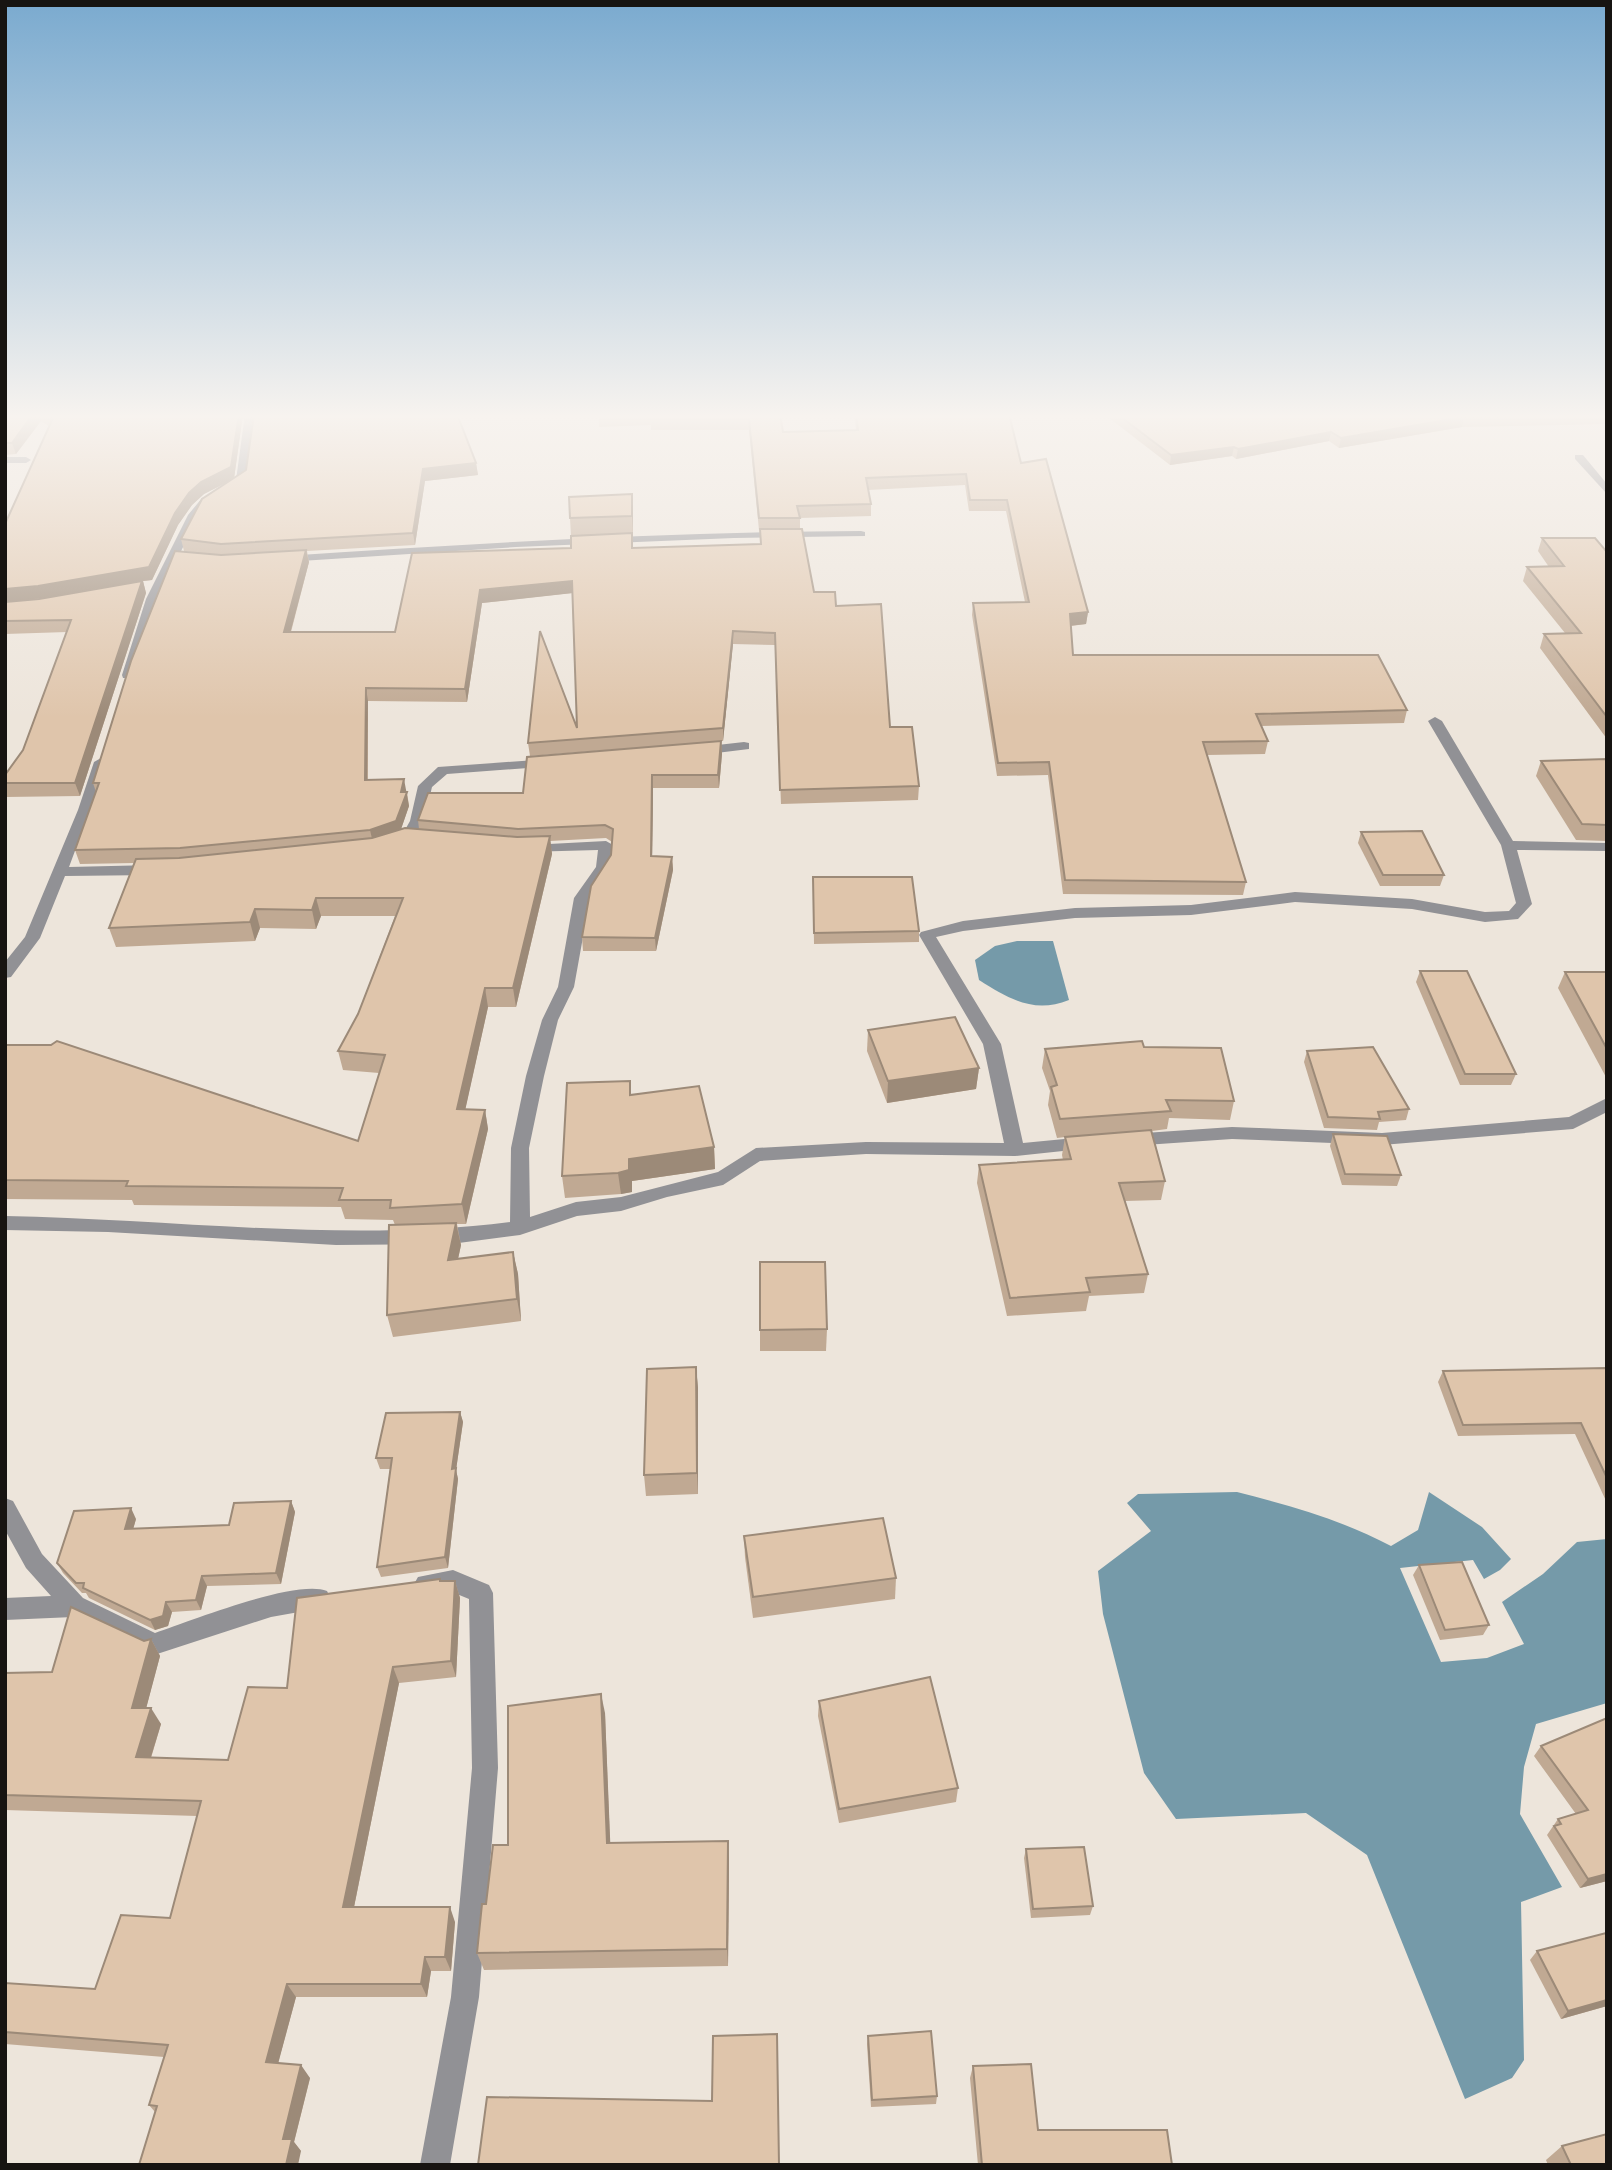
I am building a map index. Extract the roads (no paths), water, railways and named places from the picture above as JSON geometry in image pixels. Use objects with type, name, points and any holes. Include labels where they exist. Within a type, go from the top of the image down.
[{"type":"street","points":[[123,689],[152,598],[153,587],[180,556],[193,515]]},
{"type":"street","points":[[274,560],[516,544],[733,535],[861,534]]},
{"type":"street","points":[[1015,1150],[992,1045],[927,935],[962,926],[1075,914],[1191,910],[1295,897],[1412,904],[1485,917],[1513,916],[1524,904],[1508,845],[1435,721]]},
{"type":"street","points":[[687,752],[744,746]]},
{"type":"street","points":[[5,973],[32,938],[85,810],[105,751]]},
{"type":"street","points":[[386,847],[414,841],[425,786],[443,770],[563,762]]},
{"type":"street","points":[[508,848],[555,849],[606,845],[603,866],[582,898],[566,986],[550,1020],[535,1076],[520,1148],[520,1228]]},
{"type":"street","points":[[1508,845],[1607,847]]},
{"type":"street","points":[[60,872],[171,869]]},
{"type":"street","points":[[5,1223],[108,1225],[336,1238],[451,1237],[520,1228],[576,1209],[621,1204],[723,1178],[756,1155],[866,1148],[1015,1150],[1233,1133],[1381,1139],[1573,1123],[1607,1104]]},
{"type":"street","points":[[5,1508],[34,1561],[75,1606],[154,1644],[271,1606],[349,1595]]},
{"type":"street","points":[[401,1588],[453,1581],[481,1593],[485,1768],[465,1997],[435,2165]]},
{"type":"street","points":[[5,1609],[75,1606]]},
{"type":"water","points":[[1017,941],[1053,941],[1069,1000],[1056,1004],[1033,1005],[1011,998],[979,980],[975,960],[995,946]]},
{"type":"water","points":[[1237,1492],[1335,1521],[1391,1546],[1418,1530],[1429,1492],[1482,1527],[1511,1559],[1500,1570],[1484,1579],[1473,1560],[1400,1568],[1441,1662],[1487,1658],[1524,1644],[1502,1602],[1543,1574],[1577,1542],[1607,1539],[1607,1703],[1536,1724],[1524,1767],[1520,1814],[1562,1887],[1521,1902],[1524,2060],[1512,2078],[1465,2099],[1367,1855],[1306,1813],[1176,1819],[1144,1773],[1103,1614],[1098,1571],[1151,1531],[1127,1503],[1138,1494]]}]
